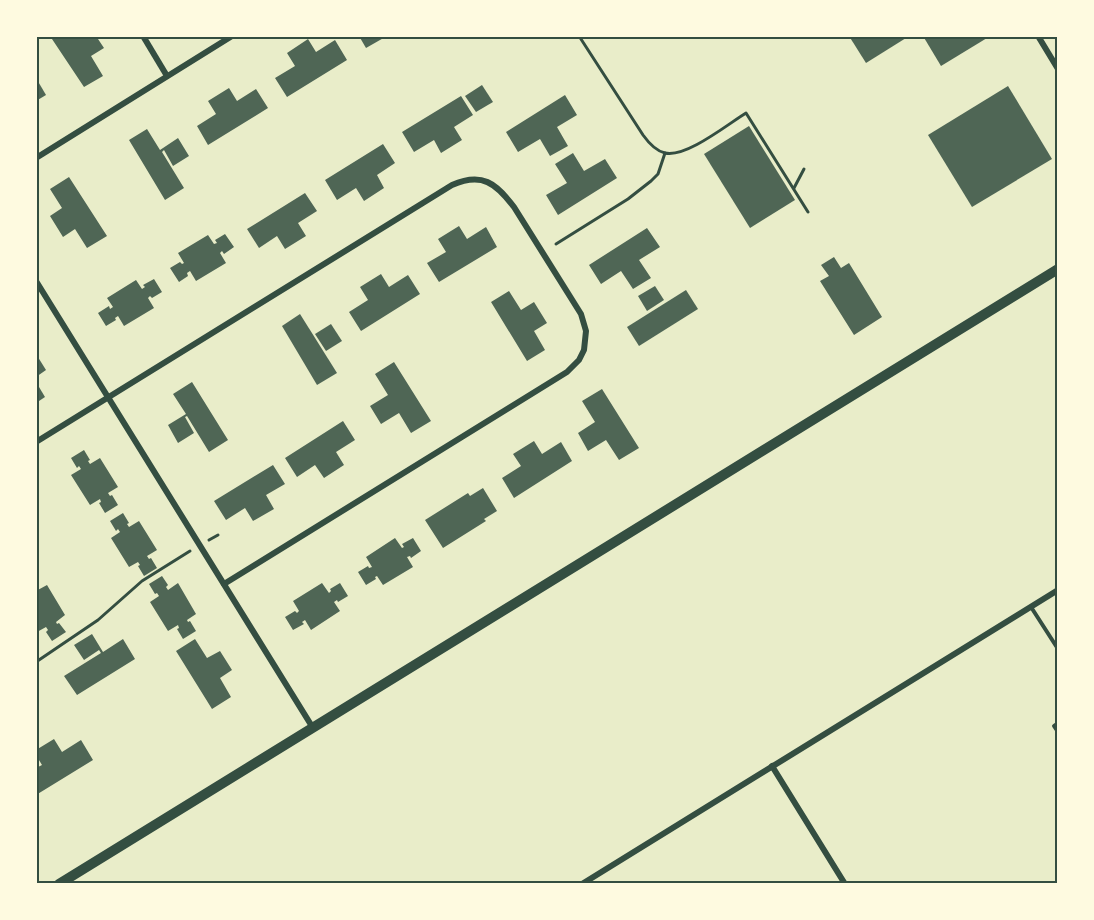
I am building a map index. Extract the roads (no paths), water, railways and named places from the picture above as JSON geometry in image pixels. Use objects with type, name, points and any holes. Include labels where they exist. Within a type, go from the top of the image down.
[{"type":"main road","points":[[59,884],[1058,269]]},
{"type":"street","points":[[142,36],[167,76]]},
{"type":"street","points":[[36,158],[232,36]]},
{"type":"street","points":[[1038,36],[1058,69]]},
{"type":"street","points":[[36,442],[452,185],[471,179],[484,180],[501,191],[514,207],[581,315],[586,331],[584,350],[579,360],[567,372],[224,584]]},
{"type":"street","points":[[36,282],[313,728]]},
{"type":"street","points":[[582,884],[1058,590]]},
{"type":"street","points":[[772,766],[845,884]]},
{"type":"lane","points":[[1031,607],[1058,649]]},
{"type":"lane","points":[[1058,723],[1054,726],[1058,732]]}]
